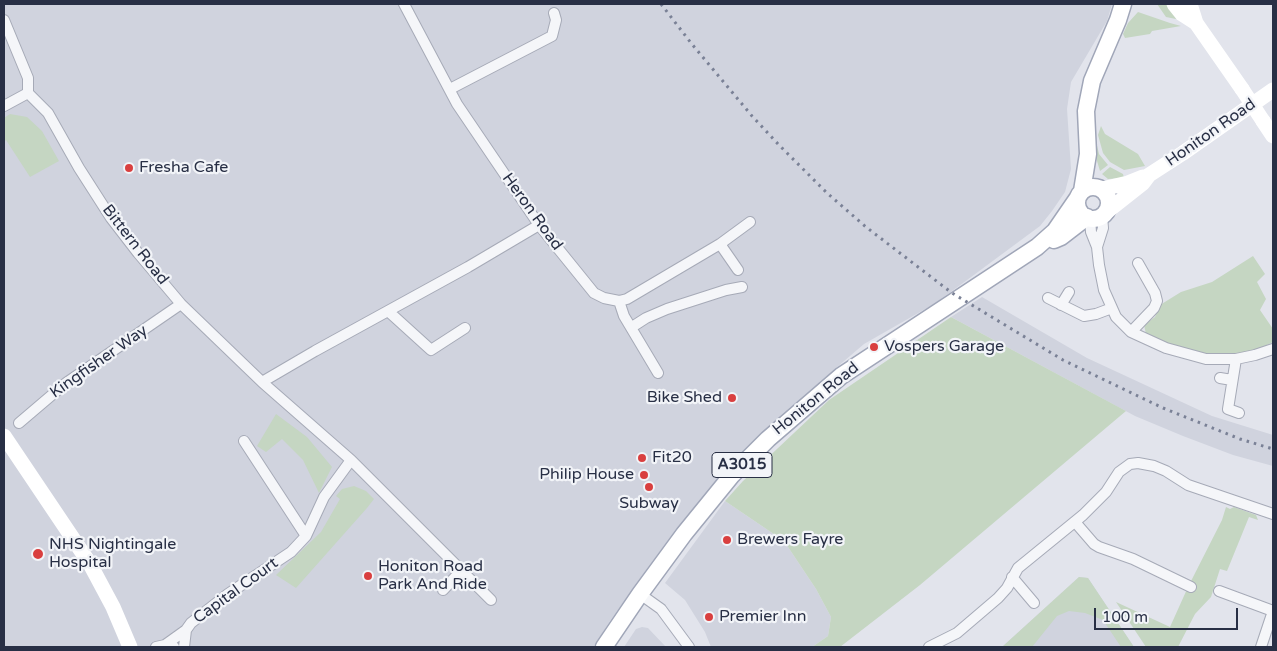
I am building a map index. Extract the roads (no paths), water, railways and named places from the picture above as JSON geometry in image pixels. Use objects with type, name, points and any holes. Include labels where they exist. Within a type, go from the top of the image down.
[{"type":"main road","name":"A3015","points":[[1080,195],[1088,154],[1086,111],[1092,81],[1123,4]]},
{"type":"main road","name":"A3015","points":[[1118,20],[1134,4]]},
{"type":"main road","points":[[1174,4],[1182,14],[1196,23]]},
{"type":"main road","points":[[1190,4],[1196,23],[1273,136]]},
{"type":"main road","name":"Honiton Road","points":[[1101,189],[1149,175],[1183,154],[1273,90]]},
{"type":"main road","name":"A3015","points":[[1088,154],[1101,189]]},
{"type":"main road","name":"Honiton Road","points":[[1037,247],[1061,237],[1096,216],[1143,183],[1149,175]]},
{"type":"main road","points":[[1091,187],[1101,189],[1108,196],[1108,209],[1096,216],[1078,208],[1080,195],[1091,187]]},
{"type":"main road","name":"Honiton Road","points":[[604,647],[684,534],[732,475],[768,439],[841,376],[1037,247],[1055,231],[1080,195]]},
{"type":"main road","points":[[5,442],[90,564],[113,607],[130,647]]},
{"type":"street","name":"Heron Road","points":[[404,4],[457,104],[539,225],[594,293],[604,298],[619,301]]},
{"type":"street","points":[[450,89],[552,36],[556,20],[554,12]]},
{"type":"street","points":[[4,20],[28,78],[28,93],[4,106]]},
{"type":"street","name":"Bittern Road","points":[[28,93],[48,113],[79,168],[111,218],[181,304],[262,382],[350,460],[491,600]]},
{"type":"street","points":[[1096,216],[1103,228],[1097,247],[1104,290],[1120,322],[1132,332],[1166,348],[1206,360],[1236,359],[1273,349]]},
{"type":"street","points":[[658,373],[624,316],[619,301],[644,290],[720,244],[750,222]]},
{"type":"street","points":[[262,382],[468,267],[539,225]]},
{"type":"street","points":[[720,244],[738,270]]},
{"type":"street","points":[[1132,332],[1154,308],[1156,300],[1155,293],[1138,263]]},
{"type":"street","points":[[632,327],[646,318],[667,309],[726,290],[742,287]]},
{"type":"street","points":[[1061,305],[1069,292]]},
{"type":"street","points":[[1048,298],[1084,316],[1112,308]]},
{"type":"street","name":"Kingfisher Way","points":[[19,423],[66,383],[181,304]]},
{"type":"street","points":[[388,310],[431,350],[465,328]]},
{"type":"street","points":[[1236,359],[1228,409],[1239,413]]},
{"type":"street","points":[[1220,378],[1232,380]]},
{"type":"street","points":[[244,441],[306,536]]},
{"type":"street","name":"Capital Court","points":[[165,646],[228,594],[291,552],[306,536],[324,497],[350,460]]},
{"type":"street","points":[[929,647],[957,633],[998,598],[1018,568],[1075,522],[1106,492],[1125,466],[1138,463],[1149,464],[1166,471],[1188,485],[1273,514]]},
{"type":"street","points":[[1075,522],[1094,544],[1099,547],[1133,559],[1190,587]]},
{"type":"street","points":[[443,590],[461,571]]},
{"type":"street","points":[[1012,576],[1034,603]]},
{"type":"street","points":[[1219,591],[1273,611],[1261,647]]},
{"type":"street","points":[[640,594],[661,608],[689,647]]},
{"type":"street","points":[[184,647],[186,630]]},
{"type":"railway","points":[[661,4],[752,116],[827,193],[866,227],[952,293],[1063,360],[1163,408],[1240,439],[1273,449]]},
{"type":"place","name":"Fresha Cafe","points":[[129,168]]},
{"type":"place","name":"Vospers Garage","points":[[874,347]]},
{"type":"place","name":"Bike Shed","points":[[732,398]]},
{"type":"place","name":"Fit20","points":[[642,458]]},
{"type":"place","name":"Philip House","points":[[644,475]]},
{"type":"place","name":"Subway","points":[[649,487]]},
{"type":"place","name":"Brewers Fayre","points":[[727,540]]},
{"type":"place","name":"NHS Nightingale Hospital","points":[[38,554]]},
{"type":"place","name":"Honiton Road Park And Ride","points":[[368,576]]},
{"type":"place","name":"Premier Inn","points":[[709,617]]}]
